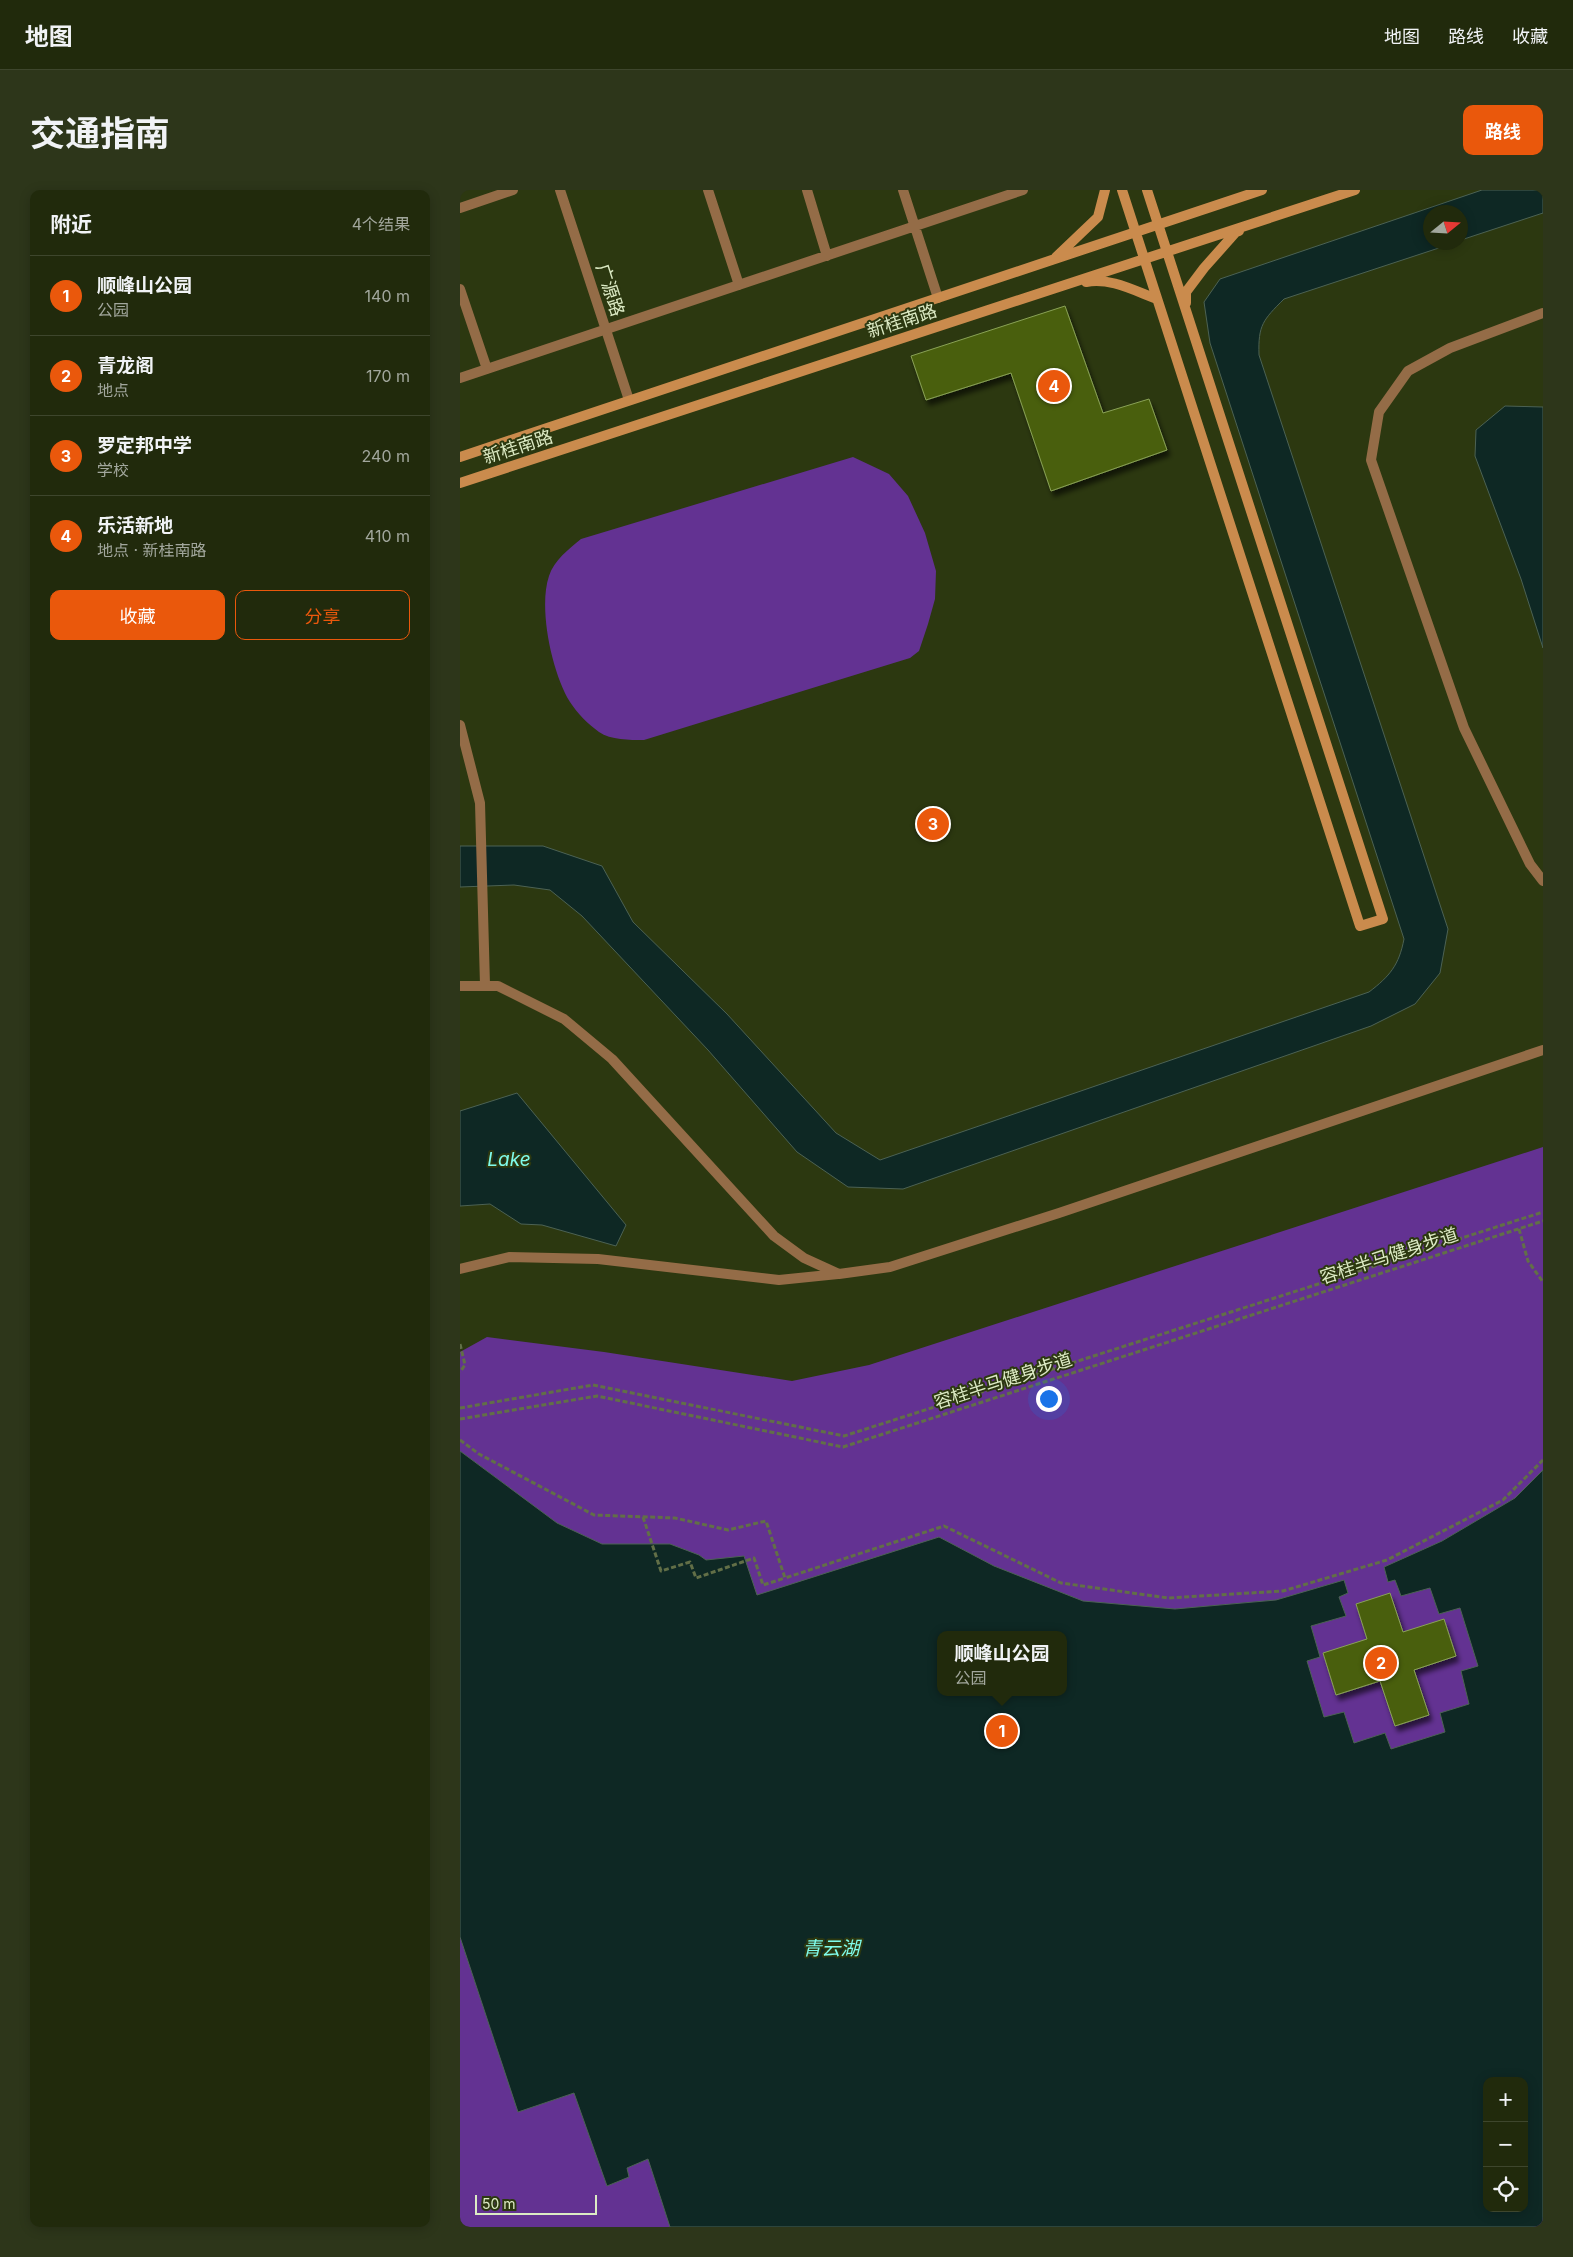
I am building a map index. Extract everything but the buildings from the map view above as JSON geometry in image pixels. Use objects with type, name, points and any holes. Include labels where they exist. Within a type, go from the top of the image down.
[{"type":"main road","points":[[1053,259],[1098,217],[1105,190]]},
{"type":"main road","points":[[1122,190],[1360,926],[1382,919],[1147,190]]},
{"type":"main road","name":"新桂南路","points":[[460,457],[1262,190]]},
{"type":"main road","name":"新桂南路","points":[[460,483],[1355,190]]},
{"type":"main road","points":[[1186,312],[1186,292],[1204,268],[1236,232],[1275,216]]},
{"type":"main road","points":[[1058,287],[1096,280],[1120,285],[1157,299]]},
{"type":"street","points":[[460,208],[513,190]]},
{"type":"street","name":"广源路","points":[[560,190],[629,400]]},
{"type":"street","points":[[708,190],[739,285]]},
{"type":"street","points":[[807,190],[827,256]]},
{"type":"street","points":[[902,190],[938,298]]},
{"type":"street","points":[[460,378],[1023,190]]},
{"type":"street","points":[[460,289],[487,369]]},
{"type":"street","points":[[1543,313],[1450,348],[1408,372],[1379,412],[1372,460],[1464,728],[1530,864],[1543,881]]},
{"type":"street","points":[[460,725],[480,803],[485,985]]},
{"type":"street","points":[[460,986],[498,986],[564,1019],[612,1059],[774,1236],[804,1258],[839,1274]]},
{"type":"street","points":[[460,1269],[509,1257],[598,1259],[779,1280],[890,1267],[1068,1210],[1543,1050]]},
{"type":"path","points":[[460,1408],[593,1384],[844,1436],[1543,1212]]},
{"type":"path","name":"容桂半马健身步道","points":[[460,1419],[597,1396],[843,1446],[1543,1221]]},
{"type":"path","points":[[1519,1229],[1528,1261],[1543,1282]]},
{"type":"path","points":[[460,1344],[465,1365],[460,1372]]},
{"type":"path","points":[[460,1440],[479,1454],[594,1515],[675,1518],[728,1530],[766,1521],[785,1578]]},
{"type":"path","points":[[643,1517],[661,1571],[690,1562],[696,1578],[754,1558],[763,1585],[944,1526],[1061,1583],[1168,1598],[1283,1591],[1387,1560],[1504,1500],[1543,1460]]},
{"type":"shaded area","points":[[853,457],[889,474],[908,496],[925,533],[936,571],[935,599],[919,651],[910,658],[644,740],[626,740],[609,737],[599,732],[583,718],[563,690],[553,658],[546,622],[546,589],[549,576],[554,565],[562,555],[581,539]]},
{"type":"shaded area","name":"青云湖","points":[[1543,1147],[1543,2227],[460,2227],[460,1352],[487,1337],[604,1352],[792,1381],[869,1365]]},
{"type":"water","points":[[1482,190],[1543,190],[1543,213],[1468,238],[1468,205],[1438,205]]},
{"type":"water","points":[[1423,210],[1423,250],[1433,250],[1284,299],[1271,312],[1263,324],[1259,355],[1448,929],[1440,973],[1415,1004],[1371,1026],[903,1189],[848,1187],[797,1152],[708,1050],[582,916],[550,890],[514,885],[460,887],[460,846],[543,846],[602,866],[633,922],[727,1014],[836,1133],[880,1160],[1369,992],[1383,981],[1396,963],[1404,939],[1210,343],[1204,302],[1220,279]]},
{"type":"water","points":[[1505,406],[1543,407],[1543,648],[1521,579],[1475,456],[1476,430]]},
{"type":"water","name":"Lake","points":[[517,1093],[626,1225],[616,1246],[542,1225],[521,1224],[490,1204],[460,1206],[460,1111]]},
{"type":"water","name":"青云湖","points":[[460,1451],[557,1523],[602,1544],[670,1544],[699,1555],[706,1560],[744,1556],[757,1595],[939,1537],[994,1566],[1083,1601],[1175,1609],[1276,1600],[1344,1580],[1348,1593],[1339,1597],[1346,1616],[1311,1626],[1320,1657],[1307,1661],[1324,1717],[1344,1712],[1354,1743],[1385,1733],[1391,1749],[1445,1732],[1440,1713],[1469,1704],[1461,1671],[1478,1666],[1460,1608],[1439,1614],[1430,1588],[1401,1596],[1395,1580],[1388,1582],[1384,1567],[1442,1541],[1515,1498],[1543,1470],[1543,2227],[670,2227],[648,2159],[627,2168],[629,2177],[607,2186],[574,2093],[518,2112],[460,1937]]},
{"type":"place","name":"乐活新地","points":[[1054,386]]},
{"type":"place","name":"罗定邦中学","points":[[933,824]]},
{"type":"place","name":"青龙阁","points":[[1381,1663]]},
{"type":"place","name":"顺峰山公园","points":[[1002,1731]]}]
